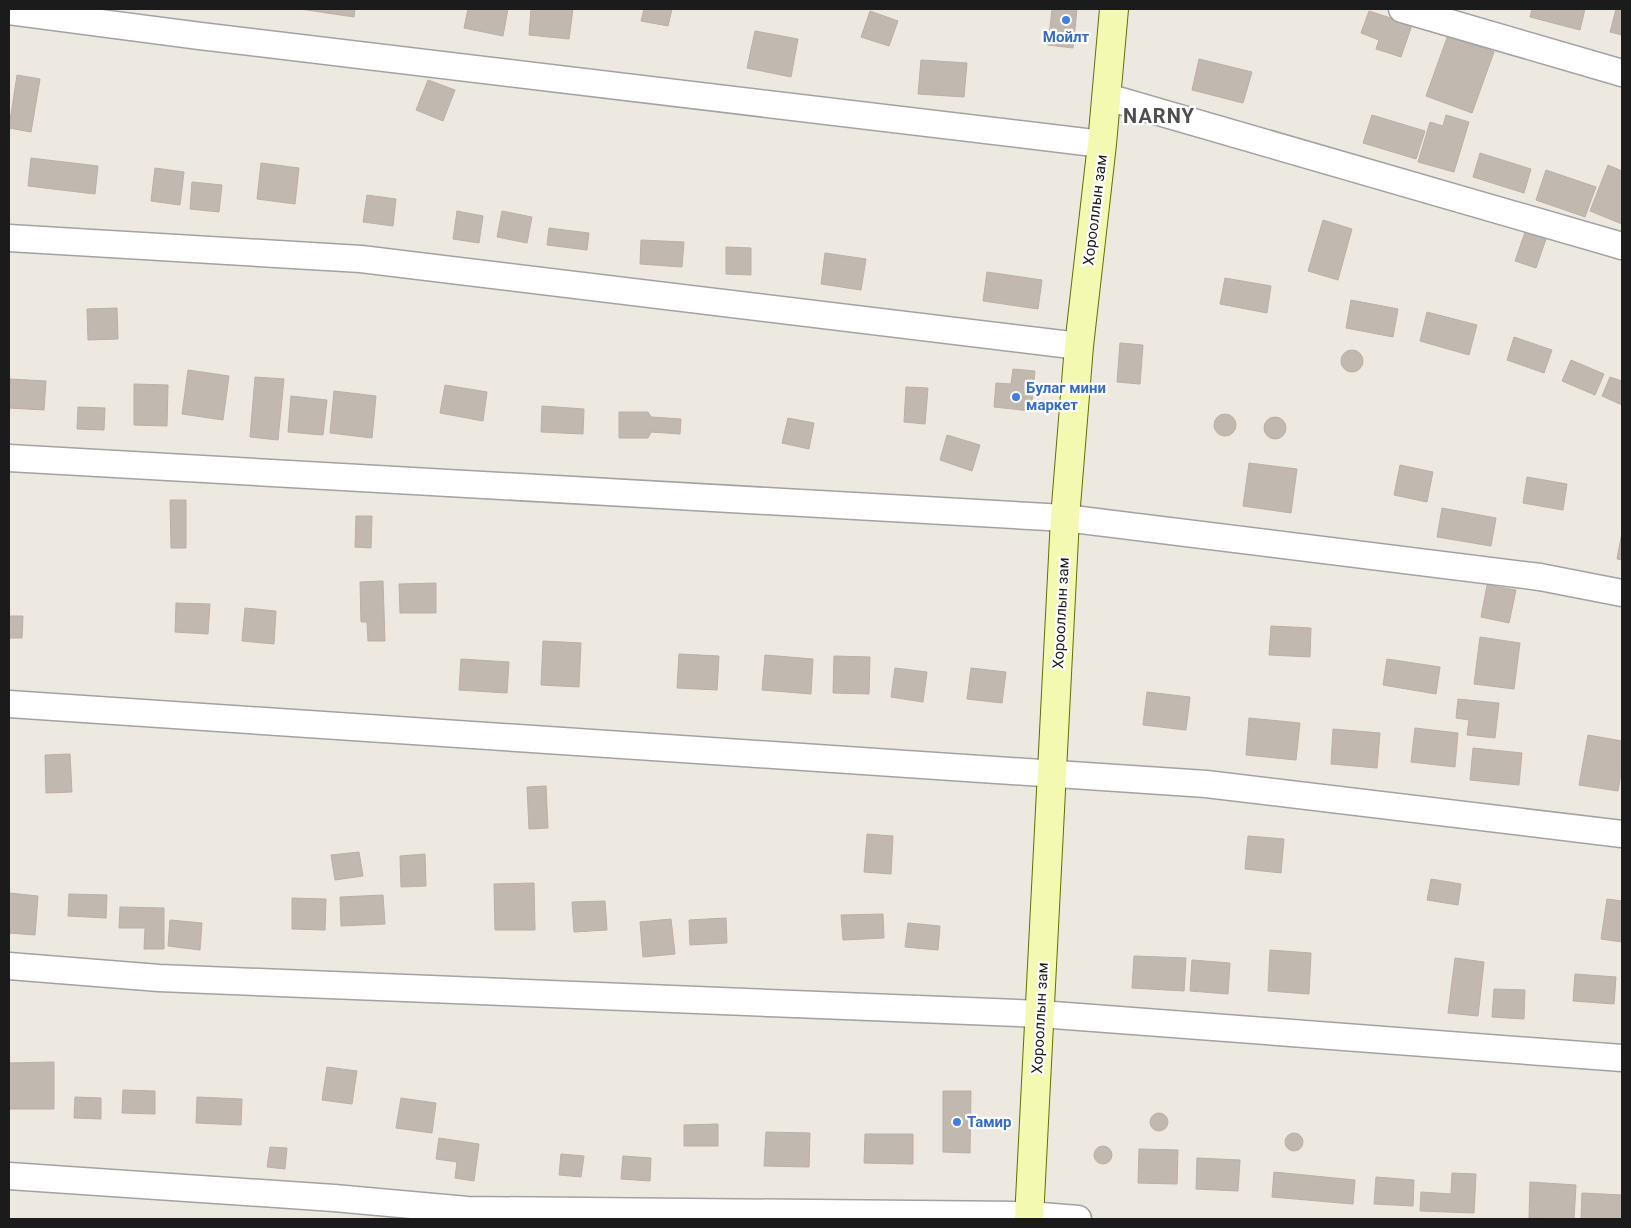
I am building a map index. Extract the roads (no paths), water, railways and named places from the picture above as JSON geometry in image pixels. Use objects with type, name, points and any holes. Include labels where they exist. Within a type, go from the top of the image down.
[{"type":"street","name":"Хорооллын зам","points":[[1029,1217],[1065,518],[1079,346],[1107,97],[1114,9]]},
{"type":"street","points":[[1402,9],[1622,74]]},
{"type":"street","points":[[9,11],[210,37],[1102,144]]},
{"type":"street","points":[[1107,97],[1622,246]]},
{"type":"street","points":[[9,238],[361,259],[1079,346]]},
{"type":"street","points":[[9,458],[1065,518],[1540,577],[1622,593]]},
{"type":"street","points":[[9,704],[1053,772],[1206,784],[1622,834]]},
{"type":"street","points":[[9,966],[169,979],[1040,1014],[1622,1058]]},
{"type":"street","points":[[9,1176],[334,1198],[467,1210],[1078,1219]]},
{"type":"place","name":"Мойлт","points":[[1066,20]]},
{"type":"place","name":"Булаг мини маркет","points":[[1016,397]]},
{"type":"place","name":"Тамир","points":[[957,1122]]},
{"type":"district","name":"NARNY","points":[[1159,116]]}]
